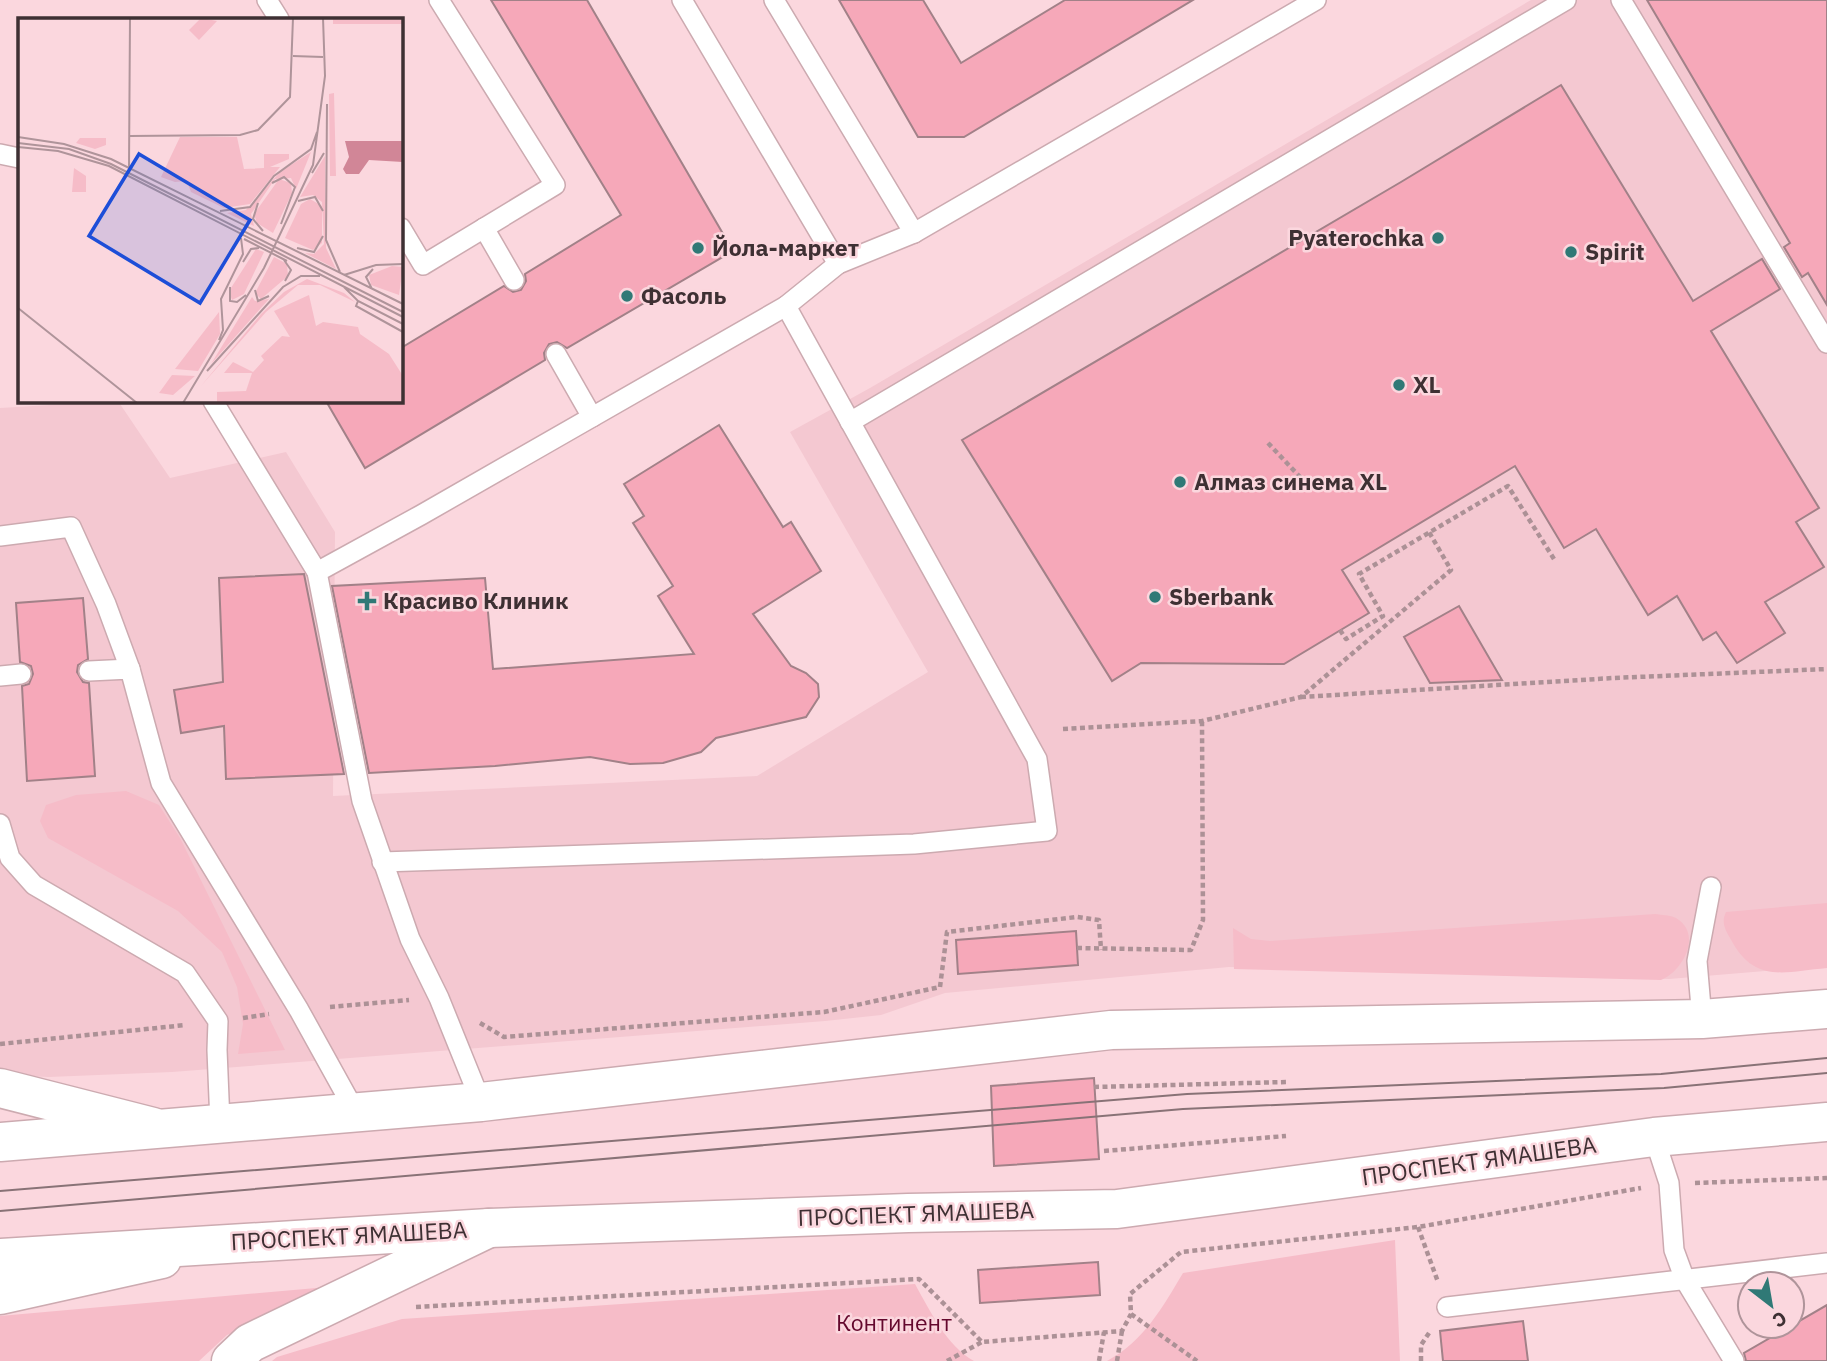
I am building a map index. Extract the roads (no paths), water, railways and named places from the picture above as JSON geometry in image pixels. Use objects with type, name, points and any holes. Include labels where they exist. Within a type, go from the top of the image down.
[{"type":"main road","points":[[0,1142],[481,1101],[1111,1030],[1702,1019],[1827,1009]]},
{"type":"main road","points":[[0,1088],[156,1128]]},
{"type":"main road","name":"ПРОСПЕКТ ЯМАШЕВА","points":[[0,1258],[489,1228],[908,1213],[1117,1209],[1654,1137],[1827,1122]]},
{"type":"main road","points":[[231,1361],[250,1343],[489,1228]]},
{"type":"main road","points":[[0,1295],[236,1242]]},
{"type":"lane","points":[[267,0],[278,18]]},
{"type":"lane","points":[[402,230],[423,265],[555,185],[439,0]]},
{"type":"lane","points":[[682,0],[838,264]]},
{"type":"lane","points":[[774,0],[914,233]]},
{"type":"lane","points":[[317,572],[786,306],[838,264],[914,233],[1316,0]]},
{"type":"lane","points":[[850,422],[1566,0]]},
{"type":"lane","points":[[1621,0],[1827,343]]},
{"type":"lane","points":[[0,153],[18,158]]},
{"type":"lane","points":[[485,228],[514,280]]},
{"type":"lane","points":[[382,862],[914,844],[1047,831],[1037,760],[786,306]]},
{"type":"lane","points":[[556,354],[592,417]]},
{"type":"lane","points":[[214,402],[317,572],[362,801],[410,939],[439,998],[481,1101]]},
{"type":"lane","points":[[0,536],[71,527],[106,604],[130,669],[161,783],[299,1010],[356,1113]]},
{"type":"lane","points":[[89,671],[130,669]]},
{"type":"lane","points":[[0,676],[21,674]]},
{"type":"lane","points":[[0,824],[10,858],[34,885],[185,973],[218,1021],[220,1123]]},
{"type":"lane","points":[[1702,1019],[1697,961],[1711,887]]},
{"type":"lane","points":[[1654,1137],[1670,1184],[1674,1250],[1685,1280],[1734,1361]]},
{"type":"lane","points":[[1447,1307],[1827,1263]]},
{"type":"tram line","points":[[0,1191],[1187,1094],[1661,1074],[1827,1058]]},
{"type":"tram line","points":[[0,1211],[1183,1109],[1664,1088],[1827,1073]]},
{"type":"place","name":"Pyaterochka","points":[[1438,238]]},
{"type":"place","name":"Йола-маркет","points":[[698,248]]},
{"type":"place","name":"Spirit","points":[[1571,252]]},
{"type":"place","name":"Фасоль","points":[[627,296]]},
{"type":"place","name":"XL","points":[[1399,385]]},
{"type":"place","name":"Алмаз синема XL","points":[[1180,482]]},
{"type":"place","name":"Sberbank","points":[[1155,597]]},
{"type":"place","name":"Красиво Клиник","points":[[367,601]]},
{"type":"park label","name":"Континент","points":[[894,1323]]}]
